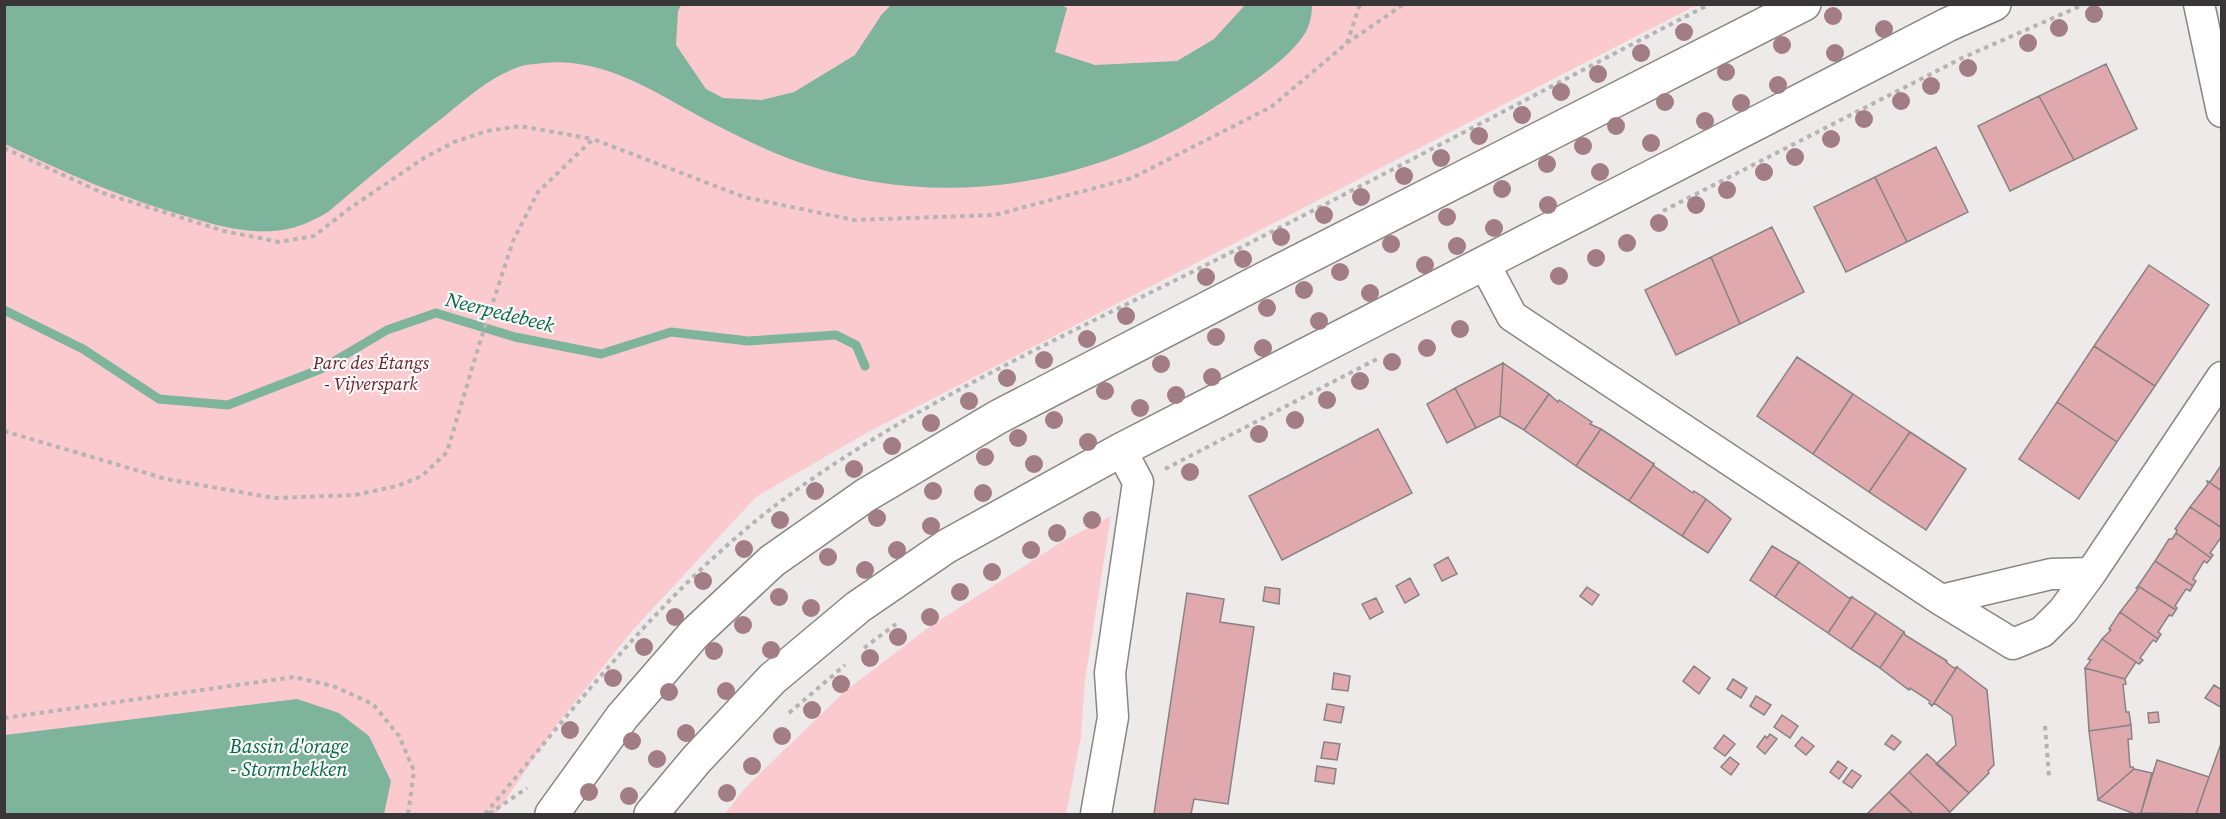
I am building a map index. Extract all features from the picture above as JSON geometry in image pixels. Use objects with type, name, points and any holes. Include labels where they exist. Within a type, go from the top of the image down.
[{"type":"main road","points":[[552,814],[622,717],[694,634],[772,561],[866,495],[998,417],[1804,4]]},
{"type":"main road","points":[[651,814],[772,679],[858,607],[947,546],[1121,450],[1994,4]]},
{"type":"street","points":[[2199,4],[2222,112]]},
{"type":"street","points":[[1484,263],[1512,316],[1941,600],[2013,644],[2042,632],[2064,611],[2222,377]]},
{"type":"street","points":[[1096,814],[1113,717],[1110,673],[1138,482],[1121,450]]},
{"type":"street","points":[[1941,600],[2051,574],[2091,573]]},
{"type":"path","points":[[1347,43],[1360,4]]},
{"type":"path","points":[[4,148],[103,193],[224,231],[279,242],[314,236],[350,208],[424,158],[454,142],[487,130],[520,126],[593,139],[744,197],[854,220],[995,215],[1132,178],[1271,107],[1347,43],[1404,4]]},
{"type":"path","points":[[1658,214],[1962,58],[2085,4]]},
{"type":"path","points":[[4,431],[166,479],[274,498],[355,495],[397,486],[422,476],[447,452],[513,241],[538,192],[593,139]]},
{"type":"path","points":[[1138,482],[1387,354]]},
{"type":"path","points":[[862,650],[897,623]]},
{"type":"path","points":[[784,718],[853,658]]},
{"type":"path","points":[[4,718],[294,677],[333,686],[373,704],[399,736],[414,771],[408,814]]},
{"type":"path","points":[[2045,726],[2049,776]]},
{"type":"green space","name":"Parc des Étangs - Vijverspark","points":[[5,5],[1697,5],[868,432],[756,497],[632,631],[558,723],[496,814],[5,814]]},
{"type":"green space","points":[[1111,516],[1085,680],[1081,737],[1066,814],[725,814],[745,788],[844,692],[929,627],[1063,541]]},
{"type":"water","points":[[4,5],[681,5],[678,11],[676,45],[706,89],[723,98],[762,100],[794,92],[855,55],[882,14],[891,5],[1062,5],[1067,8],[1055,52],[1095,65],[1177,61],[1214,39],[1245,5],[1312,5],[1312,13],[1302,38],[1279,62],[1210,110],[1164,136],[1115,157],[1065,173],[1013,183],[961,188],[908,186],[856,178],[804,164],[749,141],[634,81],[612,72],[567,63],[530,64],[506,72],[471,95],[328,212],[295,227],[263,231],[222,226],[144,203],[73,175],[5,144]]},
{"type":"water","name":"Bassin d'orage - Stormbekken","points":[[297,699],[339,713],[369,736],[391,781],[384,814],[5,814],[5,735]]},
{"type":"building","points":[[2106,64],[2137,129],[2074,160],[2039,96]]},
{"type":"building","points":[[2039,96],[2074,160],[2010,191],[1978,126]]},
{"type":"building","points":[[1936,147],[1968,212],[1907,242],[1875,177]]},
{"type":"building","points":[[1875,177],[1907,242],[1846,272],[1814,207]]},
{"type":"building","points":[[1772,227],[1804,292],[1740,324],[1711,257]]},
{"type":"building","points":[[1711,257],[1740,324],[1676,355],[1645,290]]},
{"type":"building","points":[[2149,265],[2209,305],[2155,386],[2094,346]]},
{"type":"building","points":[[2094,346],[2155,386],[2117,442],[2057,402]]},
{"type":"building","points":[[1797,357],[1853,394],[1813,454],[1757,416]]},
{"type":"building","points":[[1503,363],[1549,394],[1524,430],[1500,416]]},
{"type":"building","points":[[1503,363],[1500,416],[1476,428],[1455,388]]},
{"type":"building","points":[[1455,388],[1476,428],[1447,443],[1427,404]]},
{"type":"building","points":[[1549,394],[1592,422],[1590,424],[1601,429],[1576,466],[1524,430]]},
{"type":"building","points":[[1853,394],[1910,432],[1869,492],[1813,454]]},
{"type":"building","points":[[2057,402],[2117,442],[2079,499],[2019,459]]},
{"type":"building","points":[[1378,429],[1412,493],[1282,560],[1249,496]]},
{"type":"building","points":[[1601,429],[1654,464],[1629,501],[1576,466]]},
{"type":"building","points":[[1910,432],[1966,469],[1926,530],[1869,492]]},
{"type":"building","points":[[1654,464],[1693,493],[1694,491],[1706,499],[1682,536],[1629,501]]},
{"type":"building","points":[[2222,464],[2222,491],[2207,481],[2210,482]]},
{"type":"building","points":[[2207,481],[2222,491],[2222,528],[2190,507],[2208,484]]},
{"type":"building","points":[[1706,499],[1731,519],[1708,553],[1682,536]]},
{"type":"building","points":[[2190,507],[2222,528],[2222,536],[2210,553],[2213,555],[2211,558],[2176,533],[2175,529]]},
{"type":"building","points":[[2176,533],[2211,558],[2207,563],[2204,561],[2193,579],[2196,581],[2193,586],[2155,561],[2169,539],[2172,539]]},
{"type":"building","points":[[1772,546],[1799,562],[1775,597],[1750,580]]},
{"type":"building","points":[[1448,557],[1457,574],[1442,581],[1434,565]]},
{"type":"building","points":[[2155,561],[2193,586],[2190,591],[2186,589],[2175,606],[2176,610],[2138,586]]},
{"type":"building","points":[[1799,562],[1849,598],[1852,597],[1828,633],[1775,597]]},
{"type":"building","points":[[1410,578],[1419,595],[1405,603],[1396,586]]},
{"type":"building","points":[[2138,586],[2176,610],[2172,616],[2169,615],[2158,632],[2161,634],[2158,639],[2120,612]]},
{"type":"building","points":[[1265,587],[1280,589],[1279,604],[1263,601]]},
{"type":"building","points":[[1587,587],[1599,595],[1592,605],[1580,596]]},
{"type":"building","points":[[1187,593],[1224,599],[1220,622],[1254,627],[1228,804],[1194,799],[1191,814],[1154,814]]},
{"type":"building","points":[[1852,597],[1876,613],[1851,649],[1828,633]]},
{"type":"building","points":[[1376,598],[1383,612],[1370,619],[1362,604]]},
{"type":"building","points":[[2120,612],[2158,639],[2156,642],[2153,640],[2140,658],[2143,660],[2139,664],[2102,639],[2111,630],[2109,629]]},
{"type":"building","points":[[1876,613],[1904,632],[1880,668],[1851,649]]},
{"type":"building","points":[[1904,632],[1905,635],[1947,661],[1954,668],[1957,667],[1932,706],[1930,701],[1910,688],[1909,690],[1880,668]]},
{"type":"building","points":[[2102,639],[2136,662],[2125,679],[2085,668],[2091,660],[2088,659]]},
{"type":"building","points":[[1694,666],[1710,678],[1699,694],[1683,681]]},
{"type":"building","points":[[1957,667],[1987,690],[1994,765],[1969,793],[1936,764],[1956,745],[1952,716],[1934,703]]},
{"type":"building","points":[[2085,668],[2125,679],[2126,684],[2123,685],[2126,712],[2129,712],[2131,725],[2089,731]]},
{"type":"building","points":[[1334,673],[1350,676],[1348,691],[1332,689]]},
{"type":"building","points":[[1733,679],[1747,688],[1741,698],[1727,689]]},
{"type":"building","points":[[2214,685],[2222,690],[2222,708],[2205,698]]},
{"type":"building","points":[[1756,696],[1771,705],[1764,715],[1750,706]]},
{"type":"building","points":[[1327,704],[1344,707],[1341,723],[1324,720]]},
{"type":"building","points":[[2158,712],[2159,722],[2149,723],[2148,713]]},
{"type":"building","points":[[1782,715],[1798,726],[1790,738],[1774,727]]},
{"type":"building","points":[[2131,725],[2132,739],[2128,739],[2130,767],[2134,769],[2098,800],[2089,731]]},
{"type":"building","points":[[1770,734],[1777,739],[1765,754],[1757,747],[1765,736],[1767,738]]},
{"type":"building","points":[[1724,735],[1735,744],[1725,756],[1714,748]]},
{"type":"building","points":[[1892,735],[1901,742],[1894,750],[1885,744]]},
{"type":"building","points":[[1802,737],[1814,746],[1806,755],[1795,746]]},
{"type":"building","points":[[2222,741],[2222,814],[2196,814],[2209,777]]},
{"type":"building","points":[[1324,742],[1340,744],[1337,760],[1321,758]]},
{"type":"building","points":[[1927,754],[1969,793],[1950,812],[1909,772]]},
{"type":"building","points":[[1730,757],[1739,764],[1731,775],[1721,767]]},
{"type":"building","points":[[2157,760],[2209,777],[2196,814],[2141,813]]},
{"type":"building","points":[[1838,761],[1847,768],[1839,779],[1830,772]]},
{"type":"building","points":[[1317,766],[1336,769],[1334,784],[1315,781]]},
{"type":"building","points":[[2134,769],[2152,773],[2141,813],[2135,814],[2098,800]]},
{"type":"building","points":[[1852,770],[1861,776],[1852,788],[1843,782]]},
{"type":"building","points":[[1909,772],[1950,812],[1948,814],[1913,814],[1889,792]]},
{"type":"building","points":[[1889,792],[1899,802],[1913,814],[1867,814]]},
{"type":"waterway","name":"Neerpedebeek","points":[[4,310],[83,349],[159,399],[228,405],[321,369],[387,330],[436,313],[515,337],[601,354],[671,332],[748,341],[836,335],[856,345],[865,366]]}]
